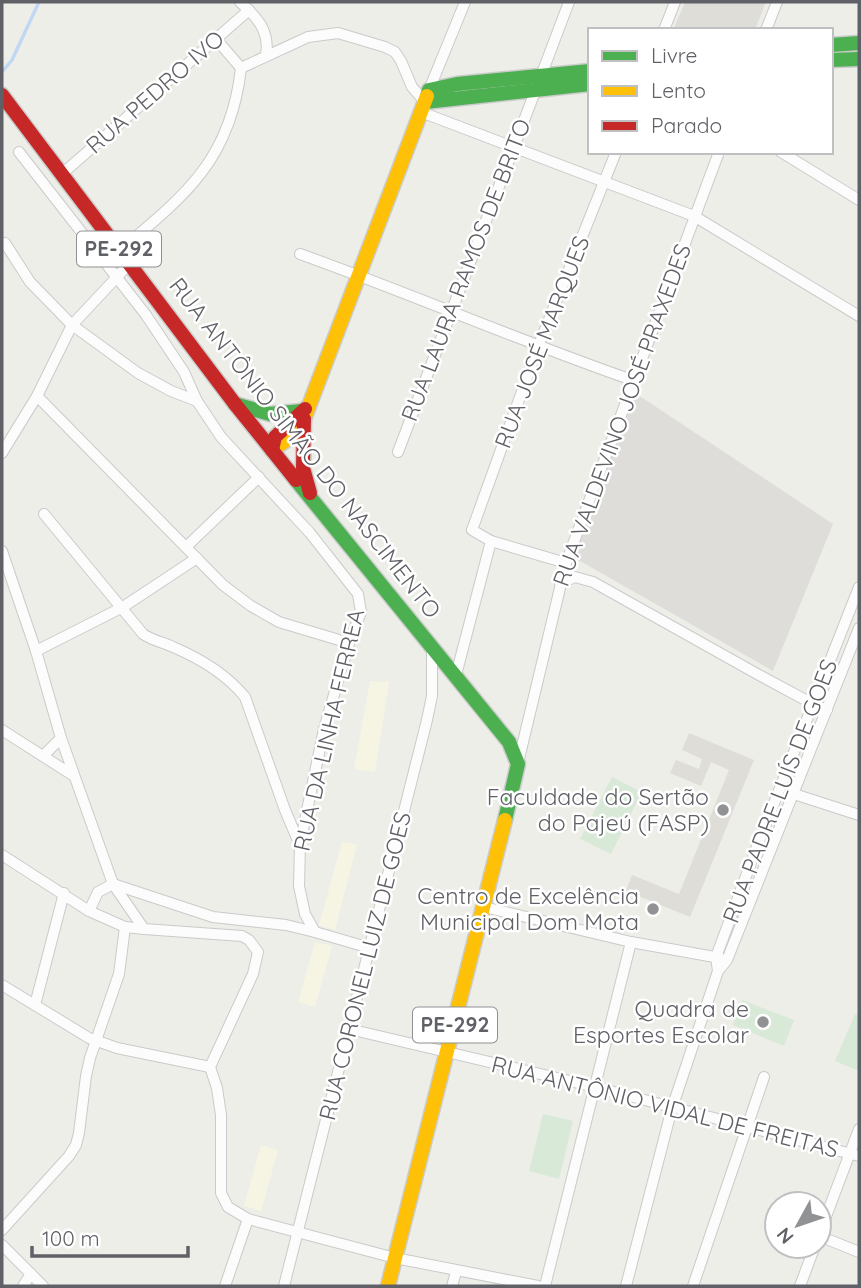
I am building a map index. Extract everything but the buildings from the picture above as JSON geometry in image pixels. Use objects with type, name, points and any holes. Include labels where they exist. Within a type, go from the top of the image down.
[{"type":"main road","points":[[833,45],[859,43]]},
{"type":"main road","points":[[833,60],[859,59]]},
{"type":"main road","points":[[538,83],[588,71]]},
{"type":"main road","points":[[272,450],[297,432],[360,276],[423,100],[452,84],[588,84]]},
{"type":"main road","name":"RUA ANTÔNIO SIMÃO DO NASCIMENTO","points":[[2,95],[235,404],[509,742],[518,764]]},
{"type":"main road","points":[[235,404],[270,414],[305,412]]},
{"type":"main road","points":[[305,412],[303,468],[312,499]]},
{"type":"main road","name":"PE-292","points":[[388,1286],[518,764]]},
{"type":"street","points":[[240,2],[266,33],[266,55]]},
{"type":"street","points":[[423,100],[465,2]]},
{"type":"street","name":"RUA LAURA RAMOS DE BRITO","points":[[398,452],[569,2]]},
{"type":"street","points":[[665,28],[675,2]]},
{"type":"street","points":[[767,28],[777,2]]},
{"type":"street","name":"RUA PEDRO IVO","points":[[62,174],[249,10]]},
{"type":"street","points":[[241,68],[308,37],[338,33],[385,47],[395,52],[412,87],[423,100],[512,148],[694,216],[859,316]]},
{"type":"street","points":[[216,39],[241,68]]},
{"type":"street","points":[[120,250],[179,200],[206,168],[233,112],[241,68]]},
{"type":"street","name":"RUA DA LINHA FERREA","points":[[19,152],[116,275],[170,349],[197,401],[220,437],[310,533],[358,594],[361,611],[324,729],[300,844],[299,886],[305,914],[314,932]]},
{"type":"street","name":"RUA JOSÉ MARQUES","points":[[491,541],[473,533],[472,528],[538,347],[615,154]]},
{"type":"street","name":"RUA VALDEVINO JOSÉ PRAXEDES","points":[[518,764],[566,563],[718,154]]},
{"type":"street","points":[[784,154],[859,200]]},
{"type":"street","points":[[5,243],[30,282],[72,325],[138,373],[171,391],[197,401]]},
{"type":"street","points":[[300,254],[538,347],[632,380]]},
{"type":"street","points":[[2,453],[37,396],[72,325],[130,263]]},
{"type":"street","points":[[37,396],[223,585],[251,607],[279,622],[349,643]]},
{"type":"street","points":[[186,547],[259,477]]},
{"type":"street","points":[[44,513],[148,638],[188,654],[227,680],[245,697],[285,810],[300,844]]},
{"type":"street","points":[[456,676],[491,541],[566,563]]},
{"type":"street","points":[[2,551],[36,651],[61,738],[113,884],[144,929]]},
{"type":"street","points":[[36,651],[122,607],[197,558]]},
{"type":"street","points":[[560,583],[575,578],[593,582],[827,710]]},
{"type":"street","name":"RUA PADRE LUÍS DE GOES","points":[[716,957],[859,587]]},
{"type":"street","name":"RUA PADRE LUÍS DE GOES","points":[[718,971],[727,960],[859,628]]},
{"type":"street","name":"RUA CORONEL LUIZ DE GOES","points":[[284,1286],[427,720],[432,695],[431,645]]},
{"type":"street","points":[[2,730],[74,776]]},
{"type":"street","points":[[43,756],[61,738]]},
{"type":"street","points":[[794,794],[859,815]]},
{"type":"street","points":[[2,855],[89,911],[125,927],[234,935],[249,940],[255,946],[258,952],[253,974],[210,1067],[217,1088],[221,1115],[220,1189],[228,1207],[248,1219],[395,1258],[538,1286]]},
{"type":"street","points":[[89,911],[98,892],[113,884],[213,916],[286,925],[370,948]]},
{"type":"street","points":[[35,1005],[64,894]]},
{"type":"street","points":[[484,907],[631,942],[727,960]]},
{"type":"street","points":[[2,1230],[76,1145],[86,1076],[119,974],[125,927]]},
{"type":"street","points":[[545,1286],[631,942]]},
{"type":"street","points":[[626,1286],[673,1108],[718,971],[716,957]]},
{"type":"street","points":[[2,985],[89,1038],[117,1048],[210,1067]]},
{"type":"street","name":"RUA ANTÔNIO VIDAL DE FREITAS","points":[[349,1029],[595,1087],[855,1155]]},
{"type":"street","points":[[693,1286],[764,1077]]},
{"type":"street","points":[[833,1204],[855,1155],[859,1129]]},
{"type":"street","points":[[225,1285],[248,1219]]},
{"type":"street","points":[[833,1242],[859,1252]]},
{"type":"street","points":[[2,1245],[43,1286]]},
{"type":"street","points":[[800,1286],[810,1260]]},
{"type":"street","points":[[452,1286],[456,1272]]},
{"type":"street","points":[[23,1286],[31,1274]]},
{"type":"shaded area","points":[[685,2],[766,2],[756,28],[674,28]]},
{"type":"shaded area","points":[[635,393],[833,524],[773,671],[573,557]]},
{"type":"shaded area","points":[[370,681],[389,682],[375,772],[354,769]]},
{"type":"shaded area","name":"Faculdade do Sertão do Pajeú (FASP)","points":[[689,733],[754,760],[690,917],[626,891],[632,875],[679,894],[729,770],[711,762],[701,786],[670,773],[676,760],[699,769],[702,759],[682,750]]},
{"type":"shaded area","points":[[612,777],[642,792],[611,854],[580,839]]},
{"type":"shaded area","points":[[342,842],[357,844],[335,930],[319,925]]},
{"type":"shaded area","points":[[315,942],[332,946],[315,1007],[298,1002]]},
{"type":"shaded area","name":"Quadra de Esportes Escolar","points":[[742,1000],[794,1020],[784,1046],[733,1025]]},
{"type":"shaded area","points":[[855,1014],[859,1016],[859,1071],[835,1061]]},
{"type":"shaded area","points":[[543,1114],[573,1121],[559,1179],[529,1171]]},
{"type":"shaded area","points":[[261,1145],[278,1150],[261,1211],[244,1206]]},
{"type":"waterway","points":[[2,72],[12,60],[39,2]]},
{"type":"traffic: fast","points":[[833,45],[859,43]]},
{"type":"traffic: fast","points":[[833,60],[859,59]]},
{"type":"traffic: fast","points":[[427,96],[429,90],[457,84],[588,71]]},
{"type":"traffic: fast","points":[[425,102],[588,84]]},
{"type":"traffic: fast","points":[[235,404],[270,414],[302,411]]},
{"type":"traffic: fast","points":[[296,480],[509,742],[518,764],[505,820]]},
{"type":"traffic: slow","points":[[272,450],[291,437],[304,419],[427,96]]},
{"type":"traffic: slow","points":[[388,1286],[505,820]]},
{"type":"traffic: jam","points":[[2,95],[235,404],[296,480]]},
{"type":"traffic: jam","points":[[272,450],[275,437],[305,409]]},
{"type":"traffic: jam","points":[[304,419],[303,468],[310,493]]},
{"type":"place","name":"Faculdade do Sertão do Pajeú (FASP)","points":[[723,810]]},
{"type":"place","name":"Centro de Excelência Municipal Dom Mota","points":[[653,909]]},
{"type":"place","name":"Quadra de Esportes Escolar","points":[[763,1022]]}]
